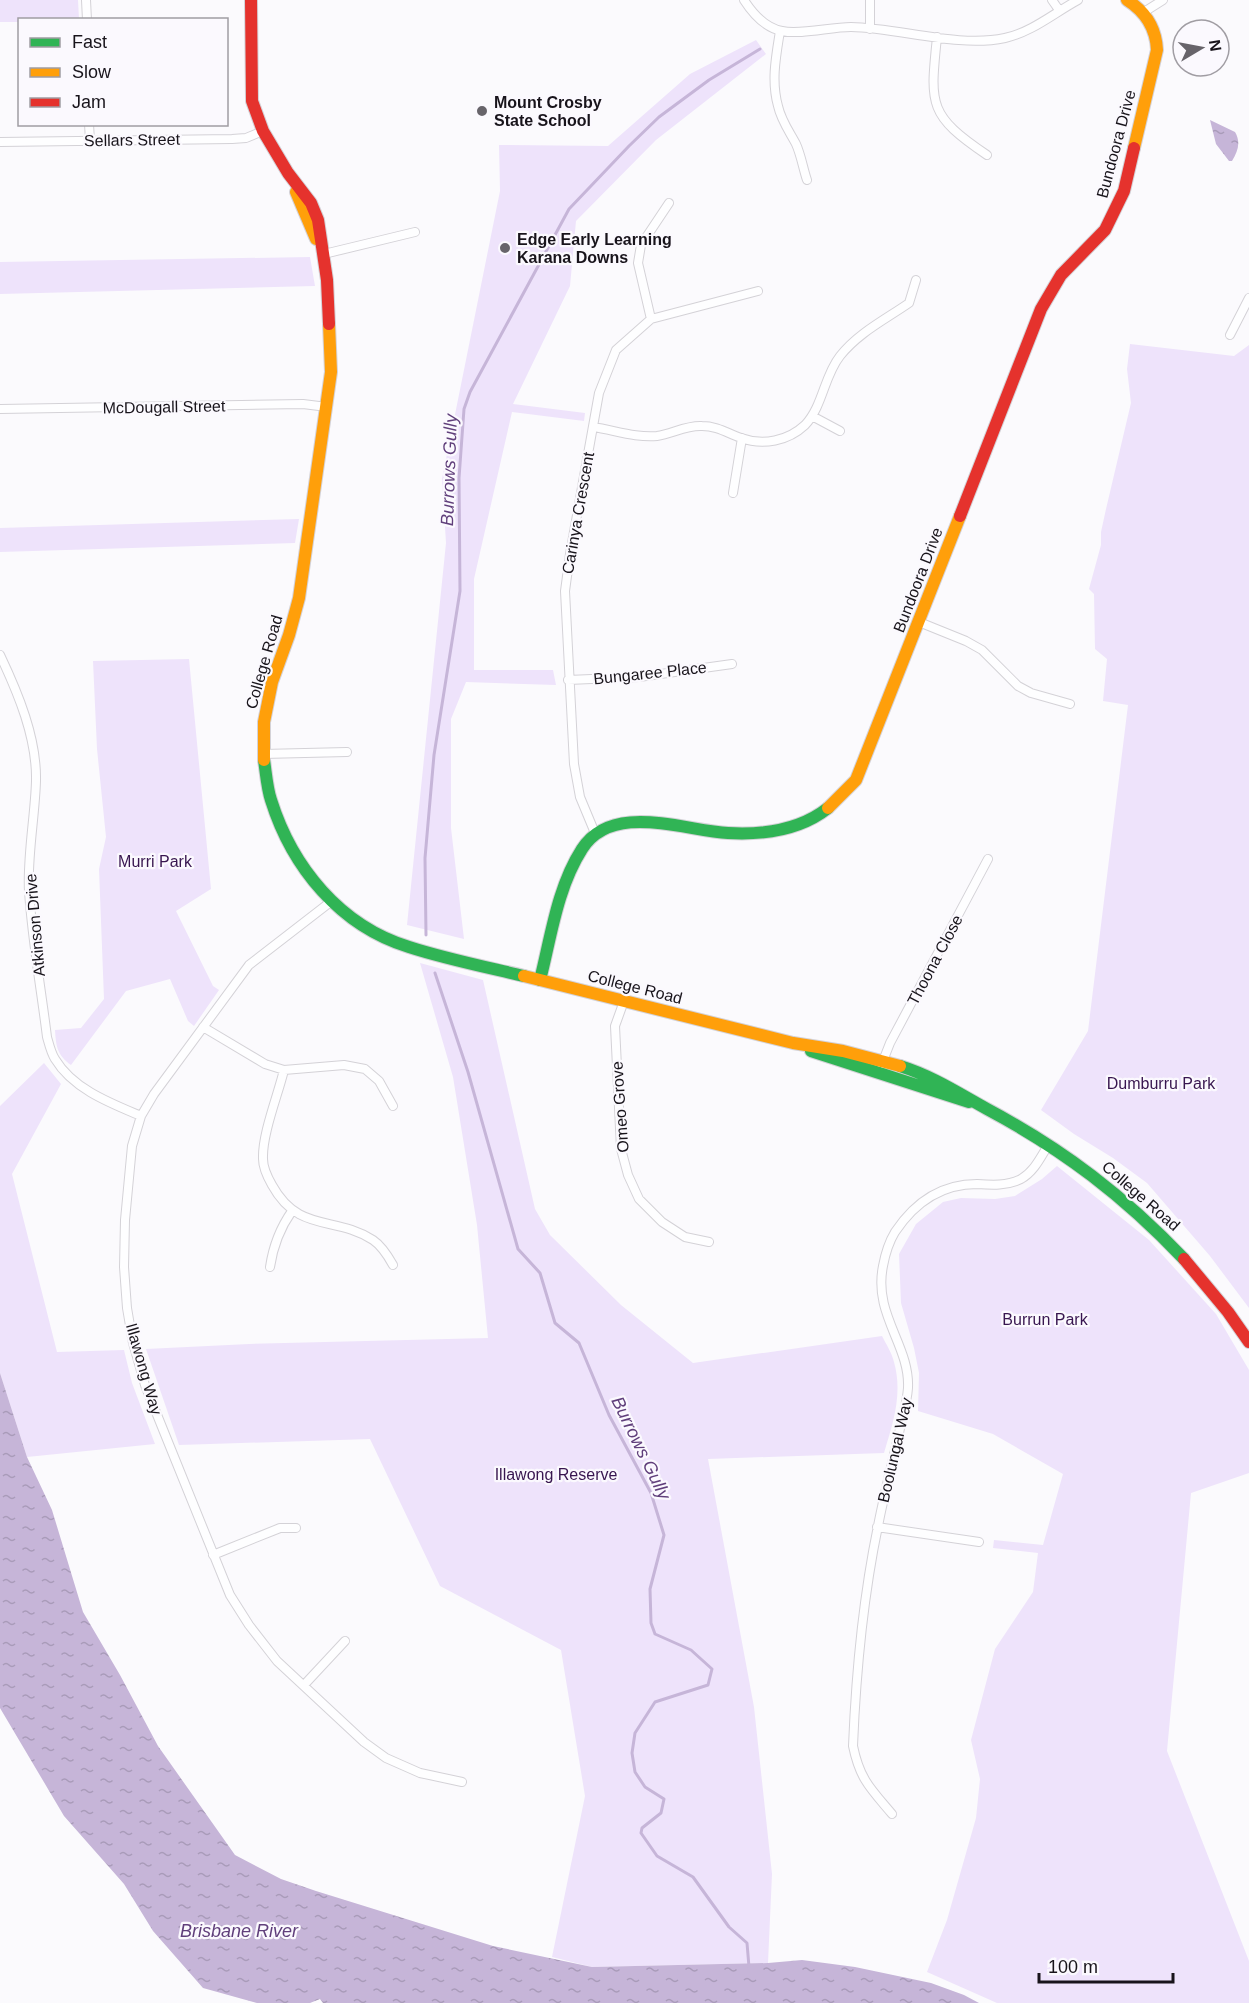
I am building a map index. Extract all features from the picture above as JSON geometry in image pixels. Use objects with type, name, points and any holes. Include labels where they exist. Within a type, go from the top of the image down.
[{"type":"main road","name":"College Road","points":[[251,0],[252,101],[263,131],[288,173],[310,203],[318,220],[327,280],[331,372],[327,407],[299,598],[289,635],[272,682],[264,722],[263,754],[270,798],[284,836],[318,888],[351,918],[376,933],[407,947],[793,1043],[840,1050],[881,1067],[923,1074],[953,1087],[1049,1144],[1137,1211],[1174,1247],[1208,1286],[1249,1342]]},
{"type":"main road","points":[[1127,0],[1144,12]]},
{"type":"main road","name":"Bundoora Drive","points":[[595,833],[625,822],[642,821],[743,834],[773,833],[790,829],[811,819],[831,805],[856,780],[1041,309],[1061,275],[1105,230],[1124,191],[1157,50],[1157,41],[1152,26],[1144,12]]},
{"type":"main road","points":[[540,981],[567,879],[576,856],[595,833]]},
{"type":"street","points":[[86,0],[87,18]]},
{"type":"street","points":[[744,0],[751,12],[780,31],[852,27],[981,41],[1006,38],[1029,30],[1078,0]]},
{"type":"street","points":[[870,0],[870,29]]},
{"type":"street","points":[[1052,0],[1059,10]]},
{"type":"street","points":[[1144,12],[1163,0]]},
{"type":"street","points":[[780,31],[774,88],[784,125],[797,146],[807,180]]},
{"type":"street","points":[[937,37],[933,83],[934,98],[938,109],[952,129],[987,155]]},
{"type":"street","points":[[89,126],[90,141]]},
{"type":"street","name":"Sellars Street","points":[[0,142],[232,139],[246,138],[263,131]]},
{"type":"street","points":[[651,319],[638,263],[641,245],[669,203]]},
{"type":"street","points":[[324,254],[415,232]]},
{"type":"street","points":[[593,427],[656,436],[693,426],[704,426],[722,429],[760,443],[779,440],[804,426],[813,416],[839,356],[855,340],[909,303],[915,280]]},
{"type":"street","name":"Carinya Crescent","points":[[595,833],[577,787],[568,680],[565,591],[599,393],[615,350],[651,319],[758,291]]},
{"type":"street","points":[[1230,335],[1249,298]]},
{"type":"street","name":"McDougall Street","points":[[0,409],[303,404],[327,407]]},
{"type":"street","points":[[813,416],[840,431]]},
{"type":"street","points":[[734,493],[742,438]]},
{"type":"street","points":[[919,622],[982,650],[1018,686],[1031,693],[1070,704]]},
{"type":"street","name":"Atkinson Drive","points":[[0,655],[11,678],[35,755],[36,780],[29,890],[47,1037],[54,1058],[67,1075],[82,1088],[141,1116]]},
{"type":"street","name":"Bungaree Place","points":[[568,680],[639,677],[732,664]]},
{"type":"street","points":[[263,754],[347,752]]},
{"type":"street","name":"Thoona Close","points":[[881,1067],[890,1043],[988,859]]},
{"type":"street","name":"Illawong Way","points":[[333,900],[249,965],[154,1094],[141,1116],[132,1146],[125,1220],[126,1308],[145,1385],[213,1556],[230,1595],[249,1625],[277,1661],[364,1742],[386,1758],[420,1773],[462,1782]]},
{"type":"street","name":"Omeo Grove","points":[[624,1001],[615,1026],[621,1149],[628,1175],[639,1199],[662,1222],[685,1237],[709,1242]]},
{"type":"street","points":[[203,1027],[257,1060],[284,1070],[344,1065],[365,1069],[379,1081],[393,1106]]},
{"type":"street","points":[[284,1070],[265,1138],[262,1160],[268,1179],[278,1197],[292,1211],[313,1220],[356,1232],[374,1241],[393,1265]]},
{"type":"street","name":"Boolungal Way","points":[[892,1814],[864,1780],[856,1764],[853,1746],[864,1598],[877,1527],[908,1392],[906,1367],[881,1296],[881,1274],[888,1246],[895,1232],[929,1196],[937,1191],[956,1186],[1006,1184],[1021,1179],[1035,1167],[1049,1144]]},
{"type":"street","points":[[270,1267],[272,1253],[292,1211]]},
{"type":"street","points":[[877,1527],[980,1542]]},
{"type":"street","points":[[213,1556],[280,1528],[296,1528]]},
{"type":"street","points":[[304,1685],[345,1641]]},
{"type":"green space","points":[[0,0],[78,0],[79,18],[18,18],[18,22],[0,22]]},
{"type":"green space","points":[[756,40],[766,54],[656,140],[576,221],[570,286],[513,404],[585,413],[584,421],[512,412],[474,579],[474,670],[553,670],[556,685],[466,682],[451,719],[451,828],[464,939],[407,925],[446,543],[442,479],[500,191],[499,145],[608,146],[690,74]]},
{"type":"green space","points":[[310,257],[315,286],[0,294],[0,262]]},
{"type":"green space","name":"Dumburru Park","points":[[1130,344],[1234,356],[1249,345],[1249,1308],[1210,1256],[1147,1183],[1041,1110],[1088,1031],[1128,705],[1103,701],[1107,659],[1095,649],[1094,594],[1089,589],[1101,545],[1101,532],[1131,403],[1127,369]]},
{"type":"green space","points":[[299,519],[295,543],[0,552],[0,528]]},
{"type":"green space","name":"Murri Park","points":[[189,659],[211,889],[176,911],[213,986],[219,990],[194,1026],[188,1021],[170,979],[126,991],[71,1065],[58,1050],[55,1030],[81,1028],[104,999],[99,869],[106,837],[97,749],[93,661]]},
{"type":"green space","name":"Illawong Reserve","points":[[420,963],[483,980],[535,1209],[550,1235],[621,1305],[693,1363],[882,1336],[893,1359],[897,1374],[897,1397],[884,1453],[708,1459],[754,1707],[772,1874],[768,1963],[592,1967],[552,1957],[585,1796],[561,1650],[440,1586],[370,1439],[179,1445],[146,1349],[488,1338],[477,1225],[453,1077]]},
{"type":"green space","points":[[44,1063],[61,1084],[12,1174],[57,1352],[124,1350],[132,1383],[155,1444],[27,1457],[0,1373],[0,1106]]},
{"type":"green space","name":"Burrun Park","points":[[1057,1166],[1149,1240],[1216,1314],[1249,1370],[1249,1473],[1191,1493],[1167,1751],[1249,1961],[1249,2003],[997,2003],[927,1972],[947,1920],[976,1818],[980,1779],[971,1740],[995,1649],[1033,1592],[1038,1553],[993,1548],[994,1540],[1043,1545],[1063,1474],[993,1434],[918,1411],[919,1373],[901,1303],[899,1254],[916,1224],[943,1202],[961,1198],[995,1199],[1015,1196],[1042,1179]]},
{"type":"water","points":[[1210,120],[1235,132],[1238,146],[1232,161],[1229,161],[1216,144]]},
{"type":"water","name":"Brisbane River","points":[[0,1373],[27,1457],[52,1510],[83,1612],[158,1746],[235,1855],[281,1879],[316,1891],[493,1946],[592,1967],[768,1963],[802,1960],[855,1967],[931,1983],[979,2003],[323,2003],[320,1999],[310,2003],[257,2003],[203,1988],[153,1931],[124,1884],[64,1816],[0,1708]]},
{"type":"waterway","name":"Burrows Gully","points":[[426,935],[425,858],[434,755],[460,591],[459,478],[464,409],[470,392],[569,209],[659,117],[709,80],[760,49]]},
{"type":"waterway","name":"Burrows Gully","points":[[435,973],[468,1072],[518,1249],[540,1273],[555,1323],[579,1343],[609,1415],[651,1493],[664,1535],[650,1589],[651,1623],[655,1634],[691,1650],[712,1669],[708,1685],[655,1702],[635,1733],[632,1753],[635,1772],[645,1787],[664,1799],[661,1813],[642,1828],[641,1833],[657,1856],[693,1877],[729,1927],[747,1943],[749,1967]]},
{"type":"traffic: fast","points":[[264,760],[271,800],[280,825],[306,870],[322,891],[341,909],[361,925],[409,947],[524,976]]},
{"type":"traffic: fast","points":[[540,980],[566,880],[582,849],[595,835],[611,826],[629,822],[670,824],[728,833],[767,832],[793,827],[828,808]]},
{"type":"traffic: fast","points":[[811,1051],[969,1102]]},
{"type":"traffic: fast","points":[[900,1066],[955,1091],[1042,1141],[1116,1195],[1184,1259]]},
{"type":"traffic: slow","points":[[1127,0],[1149,21],[1155,35],[1157,50],[1134,148]]},
{"type":"traffic: slow","points":[[296,192],[316,239]]},
{"type":"traffic: slow","points":[[264,760],[264,722],[272,682],[289,635],[299,598],[331,372],[329,324]]},
{"type":"traffic: slow","points":[[828,808],[856,780],[960,516]]},
{"type":"traffic: slow","points":[[524,976],[793,1043],[843,1051],[900,1066]]},
{"type":"traffic: jam","points":[[251,0],[252,101],[263,131],[288,173],[311,203],[318,220],[327,280],[329,324]]},
{"type":"traffic: jam","points":[[960,516],[1041,309],[1061,275],[1105,230],[1124,191],[1134,148]]},
{"type":"traffic: jam","points":[[1184,1259],[1228,1312],[1249,1342]]},
{"type":"place","name":"Mount Crosby State School","points":[[482,111]]},
{"type":"place","name":"Edge Early Learning Karana Downs","points":[[505,248]]}]
